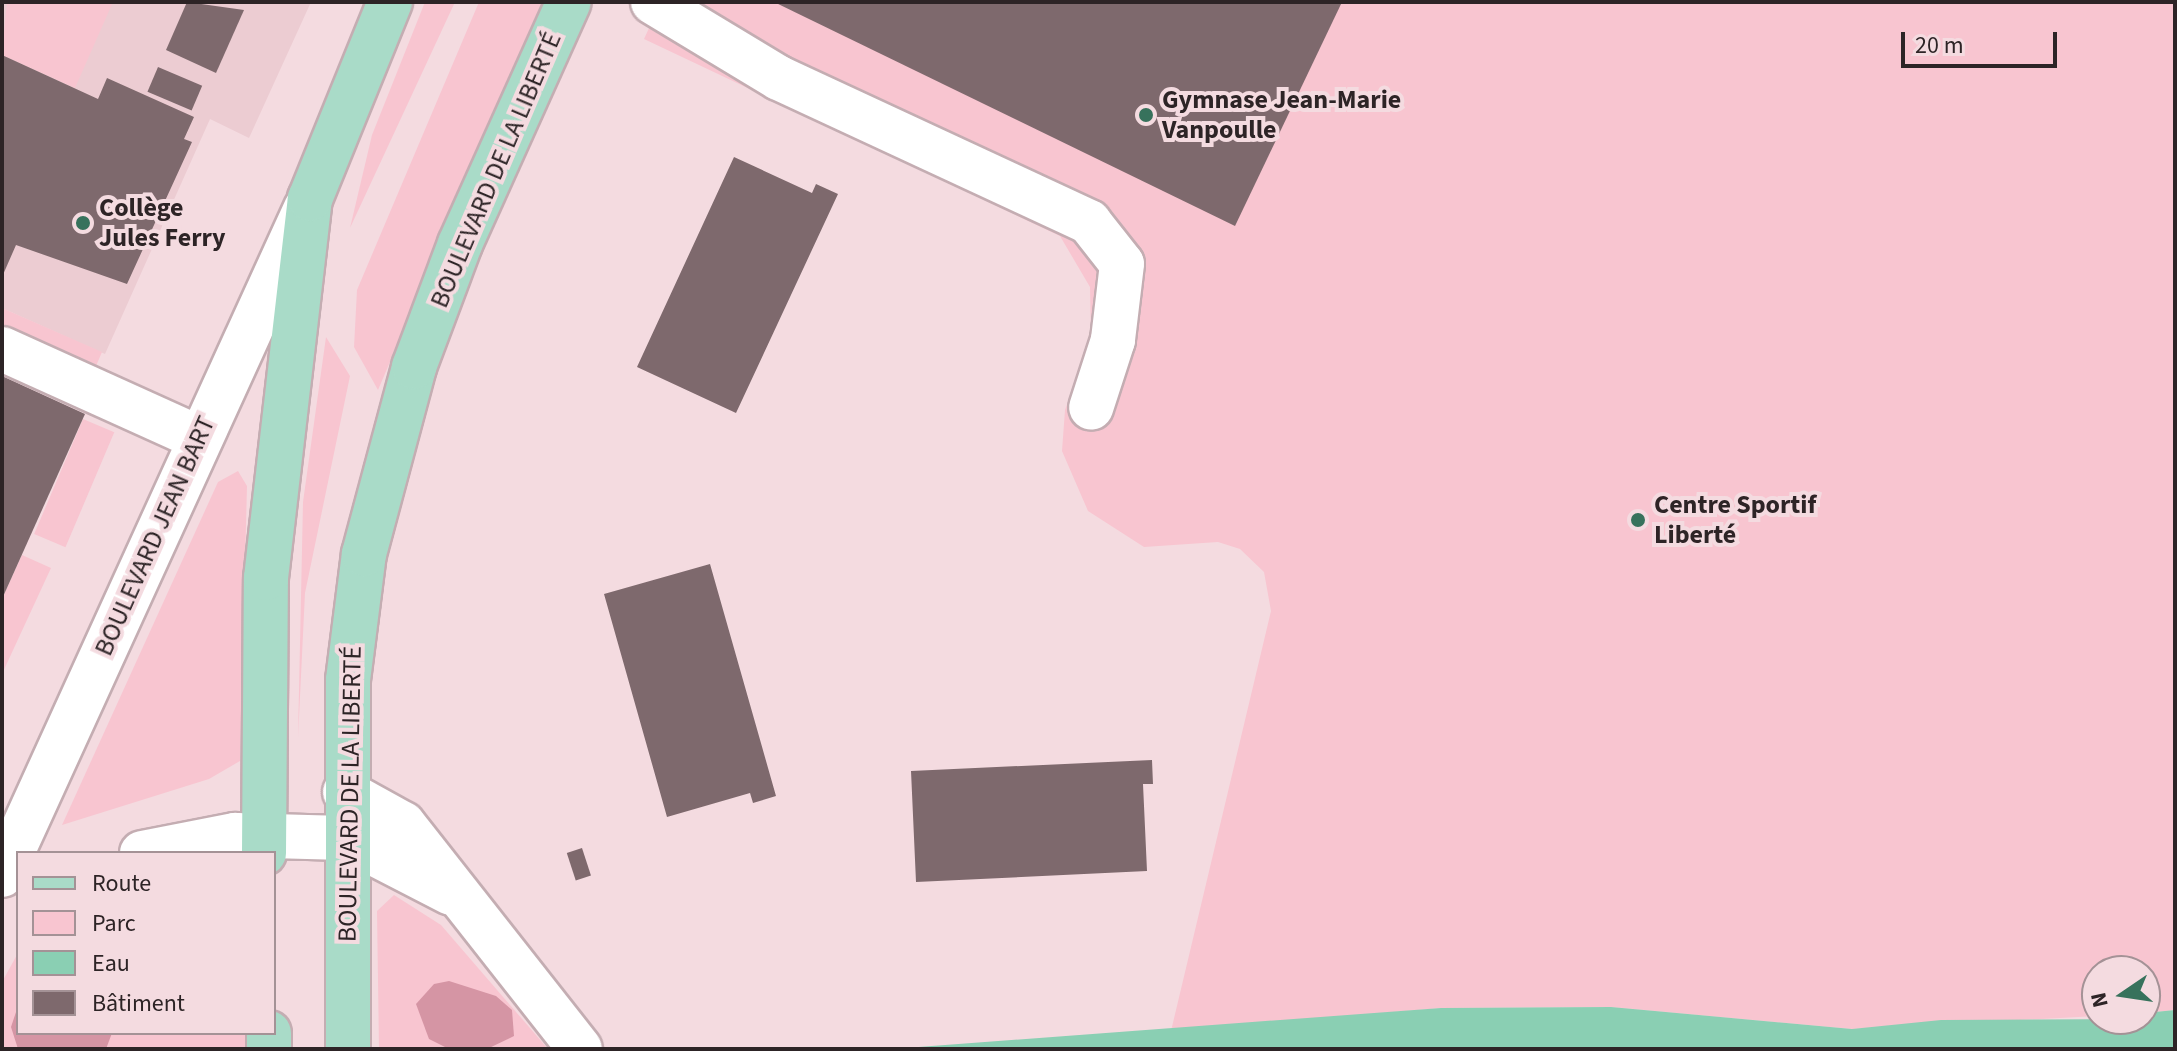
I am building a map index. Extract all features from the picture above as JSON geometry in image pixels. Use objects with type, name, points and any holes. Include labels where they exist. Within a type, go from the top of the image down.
[{"type":"main road","points":[[264,844],[266,578],[310,199],[390,2]]},
{"type":"main road","name":"BOULEVARD DE LA LIBERTÉ","points":[[348,1043],[344,838],[348,680],[386,456],[460,244],[569,2]]},
{"type":"street","points":[[653,2],[779,78],[1089,222],[1122,264],[1113,340],[1091,408]]},
{"type":"street","name":"BOULEVARD JEAN BART","points":[[2,875],[310,199]]},
{"type":"street","points":[[2,349],[199,438]]},
{"type":"street","points":[[345,792],[403,824],[451,893],[567,1034]]},
{"type":"street","points":[[169,851],[344,838],[451,893]]},
{"type":"shaded area","name":"Collège Jules Ferry","points":[[2,2],[311,2],[249,138],[210,119],[105,354],[2,308]]},
{"type":"shaded area","points":[[449,981],[496,996],[512,1010],[514,1036],[487,1049],[449,1049],[429,1039],[416,1004],[434,984]]},
{"type":"shaded area","points":[[16,1012],[16,1035],[111,1035],[106,1049],[18,1049],[11,1027]]},
{"type":"green space","points":[[7,2],[113,2],[75,88],[2,55]]},
{"type":"green space","points":[[425,2],[455,2],[350,228],[372,135]]},
{"type":"green space","points":[[479,2],[544,2],[378,390],[354,347],[357,290]]},
{"type":"green space","name":"Centre Sportif Liberté","points":[[661,2],[2175,2],[2175,1010],[2161,1011],[2161,955],[2081,955],[2081,1017],[1852,1029],[1611,1007],[1441,1008],[1171,1031],[1271,611],[1264,572],[1240,549],[1218,542],[1144,547],[1088,511],[1062,451],[1065,410],[1091,339],[1090,287],[1060,236],[644,39]]},
{"type":"green space","points":[[2,308],[102,352],[93,373],[2,331]]},
{"type":"green space","points":[[326,337],[350,376],[305,593],[298,738],[303,502]]},
{"type":"green space","points":[[83,419],[114,432],[65,547],[34,534]]},
{"type":"green space","points":[[238,471],[247,486],[240,761],[209,779],[62,825],[218,482]]},
{"type":"green space","points":[[22,555],[51,568],[2,674],[2,599]]},
{"type":"green space","points":[[394,895],[441,925],[548,1049],[379,1049],[377,911]]},
{"type":"green space","points":[[16,957],[16,1035],[247,1035],[247,1049],[2,1049],[2,982]]},
{"type":"water","points":[[1611,1007],[1852,1029],[1941,1020],[2081,1019],[2081,1035],[2161,1035],[2161,1011],[2175,1010],[2175,1049],[892,1049],[1441,1008]]},
{"type":"building","points":[[187,2],[244,10],[216,73],[166,50]]},
{"type":"building","name":"Gymnase Jean-Marie Vanpoulle","points":[[774,2],[1342,2],[1235,226]]},
{"type":"building","points":[[2,55],[98,99],[107,78],[194,117],[184,139],[192,142],[127,284],[16,245],[2,277]]},
{"type":"building","points":[[158,67],[202,86],[192,111],[147,92]]},
{"type":"building","points":[[734,157],[812,193],[816,184],[838,194],[736,413],[637,367]]},
{"type":"building","points":[[2,376],[85,414],[2,599]]},
{"type":"building","points":[[710,564],[776,796],[753,803],[750,793],[667,817],[604,594]]},
{"type":"building","points":[[1152,760],[1153,784],[1143,784],[1147,871],[916,882],[911,771]]},
{"type":"building","points":[[582,848],[591,876],[576,881],[567,853]]},
{"type":"place","name":"Gymnase Jean-Marie Vanpoulle","points":[[1146,115]]},
{"type":"place","name":"Collège Jules Ferry","points":[[83,223]]},
{"type":"place","name":"Centre Sportif Liberté","points":[[1638,520]]}]
